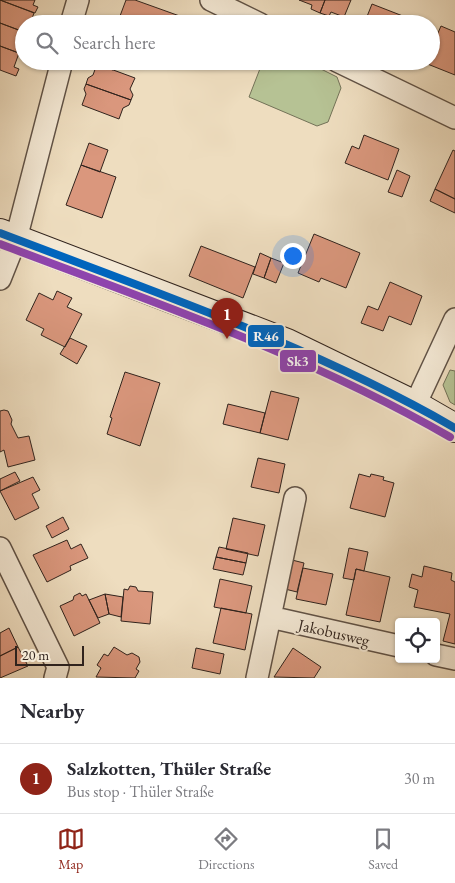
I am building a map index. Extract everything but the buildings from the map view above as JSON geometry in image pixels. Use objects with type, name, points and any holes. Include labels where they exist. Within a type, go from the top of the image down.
[{"type":"main road","points":[[8,236],[287,343],[415,405],[455,428]]},
{"type":"street","points":[[74,15],[78,0]]},
{"type":"street","points":[[211,0],[242,15]]},
{"type":"street","points":[[0,279],[8,236],[59,70]]},
{"type":"street","points":[[356,70],[455,118]]},
{"type":"street","points":[[415,405],[455,320]]},
{"type":"street","points":[[257,678],[295,498]]},
{"type":"street","points":[[0,548],[58,667],[55,678]]},
{"type":"street","name":"Jakobusweg","points":[[270,617],[395,645]]},
{"type":"street","points":[[440,656],[455,659]]},
{"type":"green space","points":[[260,70],[323,70],[337,77],[341,88],[328,122],[317,126],[249,97]]},
{"type":"green space","points":[[450,370],[455,371],[455,405],[450,402],[443,385]]},
{"type":"transit line","name":"R46","points":[[0,233],[174,299],[288,345],[400,398],[455,428]]},
{"type":"transit line","name":"Sk3","points":[[0,244],[172,309],[286,355],[341,380],[450,437]]},
{"type":"place","name":"Salzkotten, Thüler Straße","points":[[227,339]]}]
